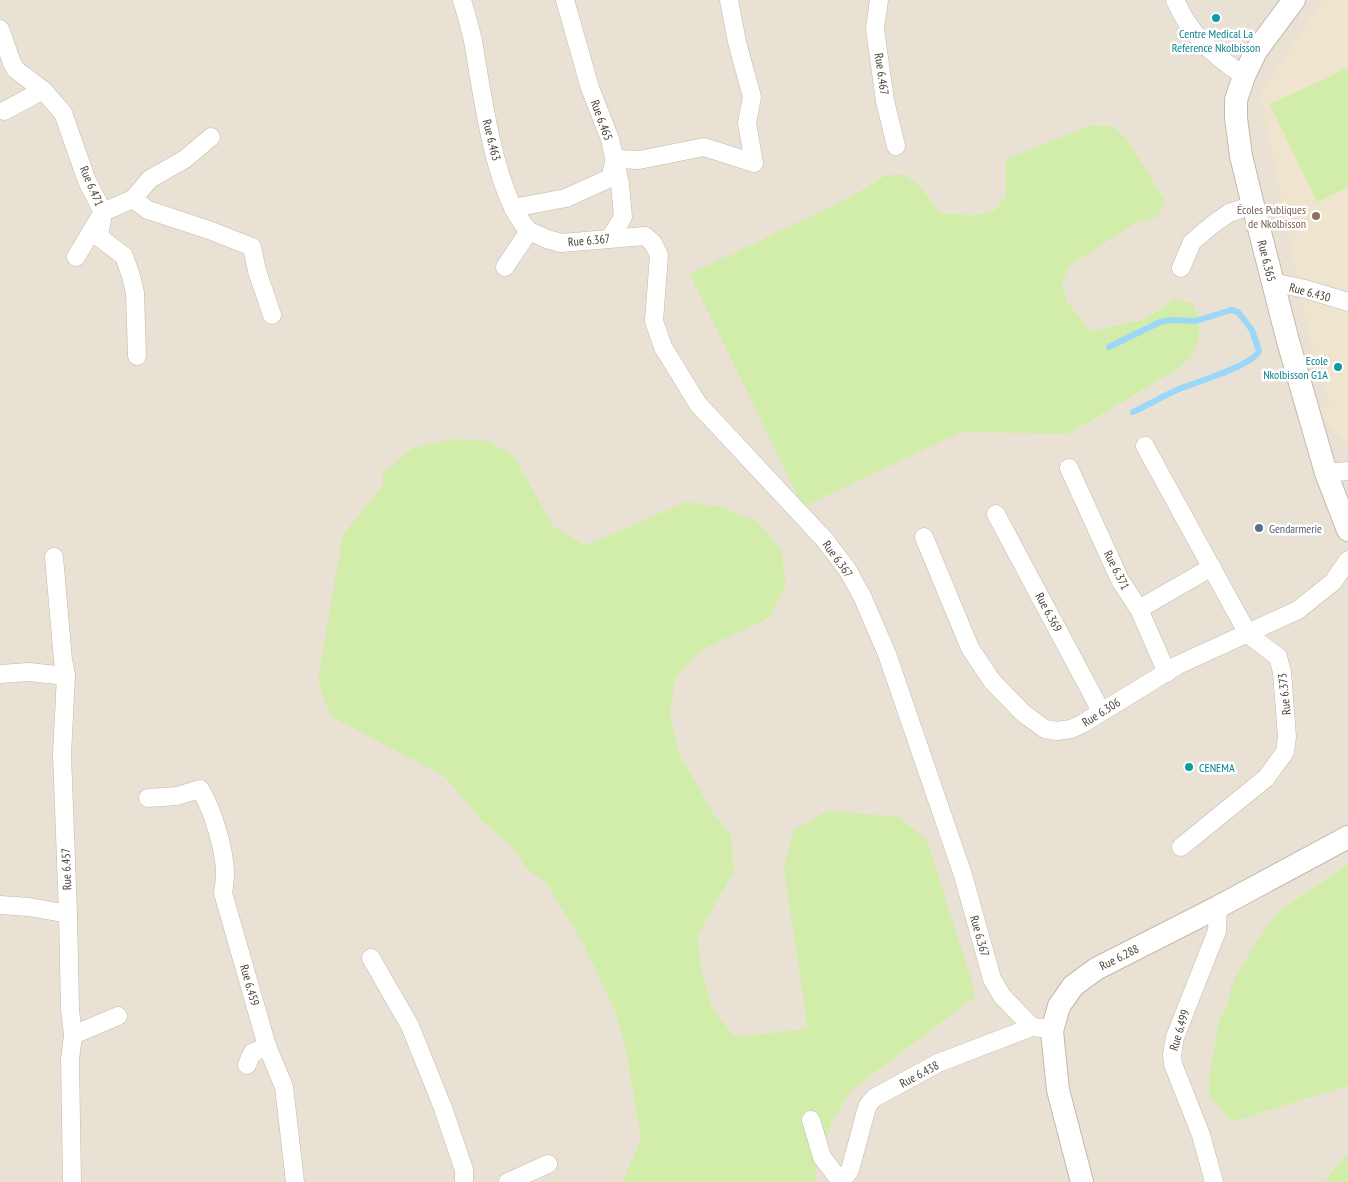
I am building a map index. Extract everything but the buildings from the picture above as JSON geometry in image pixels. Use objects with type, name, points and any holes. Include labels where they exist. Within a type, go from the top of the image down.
[{"type":"street","name":"Rue 6.463","points":[[462,0],[472,39],[490,137],[513,208],[529,232]]},
{"type":"street","name":"Rue 6.465","points":[[565,0],[590,88],[610,139],[620,184],[623,217],[610,238]]},
{"type":"street","points":[[513,208],[566,198],[610,178],[615,159],[639,160],[704,147],[754,163],[747,123],[752,97],[737,42],[730,0]]},
{"type":"street","name":"Rue 6.467","points":[[879,0],[875,29],[885,101],[896,146]]},
{"type":"street","points":[[1175,0],[1181,14],[1196,36],[1216,57],[1244,76]]},
{"type":"street","name":"Rue 6.365","points":[[1294,0],[1256,51],[1244,76],[1236,100],[1236,118],[1241,156],[1272,282],[1337,472],[1348,530]]},
{"type":"street","name":"Rue 6.471","points":[[0,29],[16,70],[43,90],[63,113],[88,181],[103,212],[99,237],[124,256],[132,276],[135,292],[137,356]]},
{"type":"street","points":[[4,111],[43,90]]},
{"type":"street","points":[[76,257],[103,212],[133,198],[150,179],[185,160],[210,137]]},
{"type":"street","points":[[133,198],[148,210],[209,230],[252,247],[257,271],[272,315]]},
{"type":"street","points":[[1181,268],[1192,242],[1212,224],[1229,212],[1253,205]]},
{"type":"street","points":[[505,267],[529,232]]},
{"type":"street","name":"Rue 6.367","points":[[529,232],[547,240],[561,243],[645,236],[653,243],[659,255],[654,321],[657,335],[698,404],[824,539],[847,569],[888,654],[963,875],[992,979],[1002,996],[1042,1029]]},
{"type":"street","name":"Rue 6.430","points":[[1272,282],[1305,289],[1348,302]]},
{"type":"street","name":"Rue 6.373","points":[[1145,446],[1248,634],[1278,658],[1282,672],[1288,737],[1285,752],[1266,778],[1180,847]]},
{"type":"street","name":"Rue 6.371","points":[[1069,468],[1120,580],[1139,609],[1167,673]]},
{"type":"street","name":"Rue 6.369","points":[[996,514],[1101,711]]},
{"type":"street","name":"Rue 6.306","points":[[924,537],[970,648],[992,681],[1023,713],[1045,729],[1057,731],[1071,729],[1082,724],[1178,665],[1298,610],[1333,582],[1348,560]]},
{"type":"street","name":"Rue 6.457","points":[[54,557],[66,676],[62,754],[70,1010],[73,1035],[70,1060],[72,1182]]},
{"type":"street","points":[[1139,609],[1212,566]]},
{"type":"street","points":[[0,674],[29,672],[66,676]]},
{"type":"street","name":"Rue 6.459","points":[[148,798],[177,796],[200,790],[207,801],[222,854],[225,874],[223,893],[267,1046],[284,1087],[295,1182]]},
{"type":"street","name":"Rue 6.288","points":[[1082,1182],[1042,1029],[1073,986],[1096,969],[1218,908],[1348,837]]},
{"type":"street","points":[[0,905],[29,907],[68,914]]},
{"type":"street","name":"Rue 6.499","points":[[1214,1182],[1200,1135],[1173,1064],[1172,1055],[1174,1037],[1217,931],[1218,908]]},
{"type":"street","points":[[371,958],[410,1026],[443,1108],[464,1170],[464,1182]]},
{"type":"street","points":[[73,1035],[118,1016]]},
{"type":"street","name":"Rue 6.438","points":[[841,1182],[850,1170],[868,1104],[874,1098],[938,1063],[1042,1029]]},
{"type":"street","points":[[247,1065],[252,1053],[267,1046]]},
{"type":"street","points":[[811,1120],[822,1157],[841,1182]]},
{"type":"street","points":[[508,1182],[548,1164]]},
{"type":"shaded area","points":[[0,0],[1348,0],[1348,864],[1283,908],[1231,986],[1228,1004],[1219,1020],[1209,1077],[1209,1096],[1232,1122],[1348,1086],[1348,1154],[1327,1176],[1325,1182],[816,1182],[815,1173],[822,1157],[832,1122],[852,1090],[975,997],[805,1009],[807,1030],[735,1037],[713,1009],[702,972],[697,936],[734,872],[731,836],[715,816],[679,753],[670,716],[675,679],[700,651],[770,618],[687,502],[586,545],[554,527],[514,456],[411,449],[383,474],[383,485],[343,534],[434,770],[444,776],[483,822],[512,847],[527,870],[546,881],[583,944],[615,1011],[625,1046],[641,1139],[622,1182],[0,1182]],"holes":[[[1091,125],[1112,126],[1127,138],[1165,201],[1157,218],[1137,222],[1071,265],[1062,282],[1067,301],[1090,331],[1144,319],[1175,299],[1190,359],[1176,370],[1069,434],[849,198],[882,176],[918,184],[941,213],[978,215],[995,210],[1006,195],[1006,159]]]},
{"type":"shaded area","name":"Écoles Publiques de Nkolbisson","points":[[1322,0],[1348,0],[1348,446],[1325,421],[1321,409],[1330,406],[1309,336],[1260,95]]},
{"type":"green space","points":[[1348,68],[1348,187],[1317,202],[1270,104]]},
{"type":"green space","points":[[1091,125],[1112,126],[1127,138],[1165,201],[1157,218],[1137,222],[1071,265],[1062,282],[1067,301],[1090,331],[1144,319],[1175,299],[1192,303],[1200,320],[1198,341],[1190,359],[1176,370],[1069,434],[961,432],[803,507],[690,274],[849,198],[883,176],[901,174],[918,184],[941,213],[978,215],[995,210],[1006,195],[1006,159]]},
{"type":"green space","points":[[451,439],[489,441],[514,456],[554,527],[586,545],[686,502],[721,507],[756,521],[781,549],[786,585],[769,618],[700,651],[675,679],[670,716],[679,753],[715,816],[731,835],[734,872],[697,936],[702,972],[713,1009],[735,1037],[807,1029],[784,868],[794,830],[827,811],[899,817],[927,840],[975,997],[852,1090],[832,1122],[822,1157],[815,1173],[816,1182],[622,1182],[641,1139],[625,1046],[615,1011],[583,944],[546,882],[527,870],[512,847],[483,822],[444,776],[330,716],[318,680],[343,534],[383,485],[382,474],[411,449]]},
{"type":"green space","points":[[1348,864],[1348,1086],[1232,1122],[1209,1096],[1209,1077],[1219,1020],[1228,1004],[1231,986],[1250,952],[1271,921],[1283,908]]},
{"type":"green space","points":[[1348,1154],[1348,1182],[1325,1182],[1327,1177]]},
{"type":"waterway","points":[[1109,347],[1160,322],[1173,320],[1196,321],[1231,310],[1238,312],[1252,330],[1259,351],[1255,356],[1235,368],[1179,389],[1133,412]]},
{"type":"place","name":"Centre Medical La Reference Nkolbisson","points":[[1216,18]]},
{"type":"place","name":"Écoles Publiques de Nkolbisson","points":[[1316,216]]},
{"type":"place","name":"Ecole Nkolbisson G1A","points":[[1338,367]]},
{"type":"place","name":"Gendarmerie","points":[[1259,528]]},
{"type":"place","name":"CENEMA","points":[[1189,767]]}]
